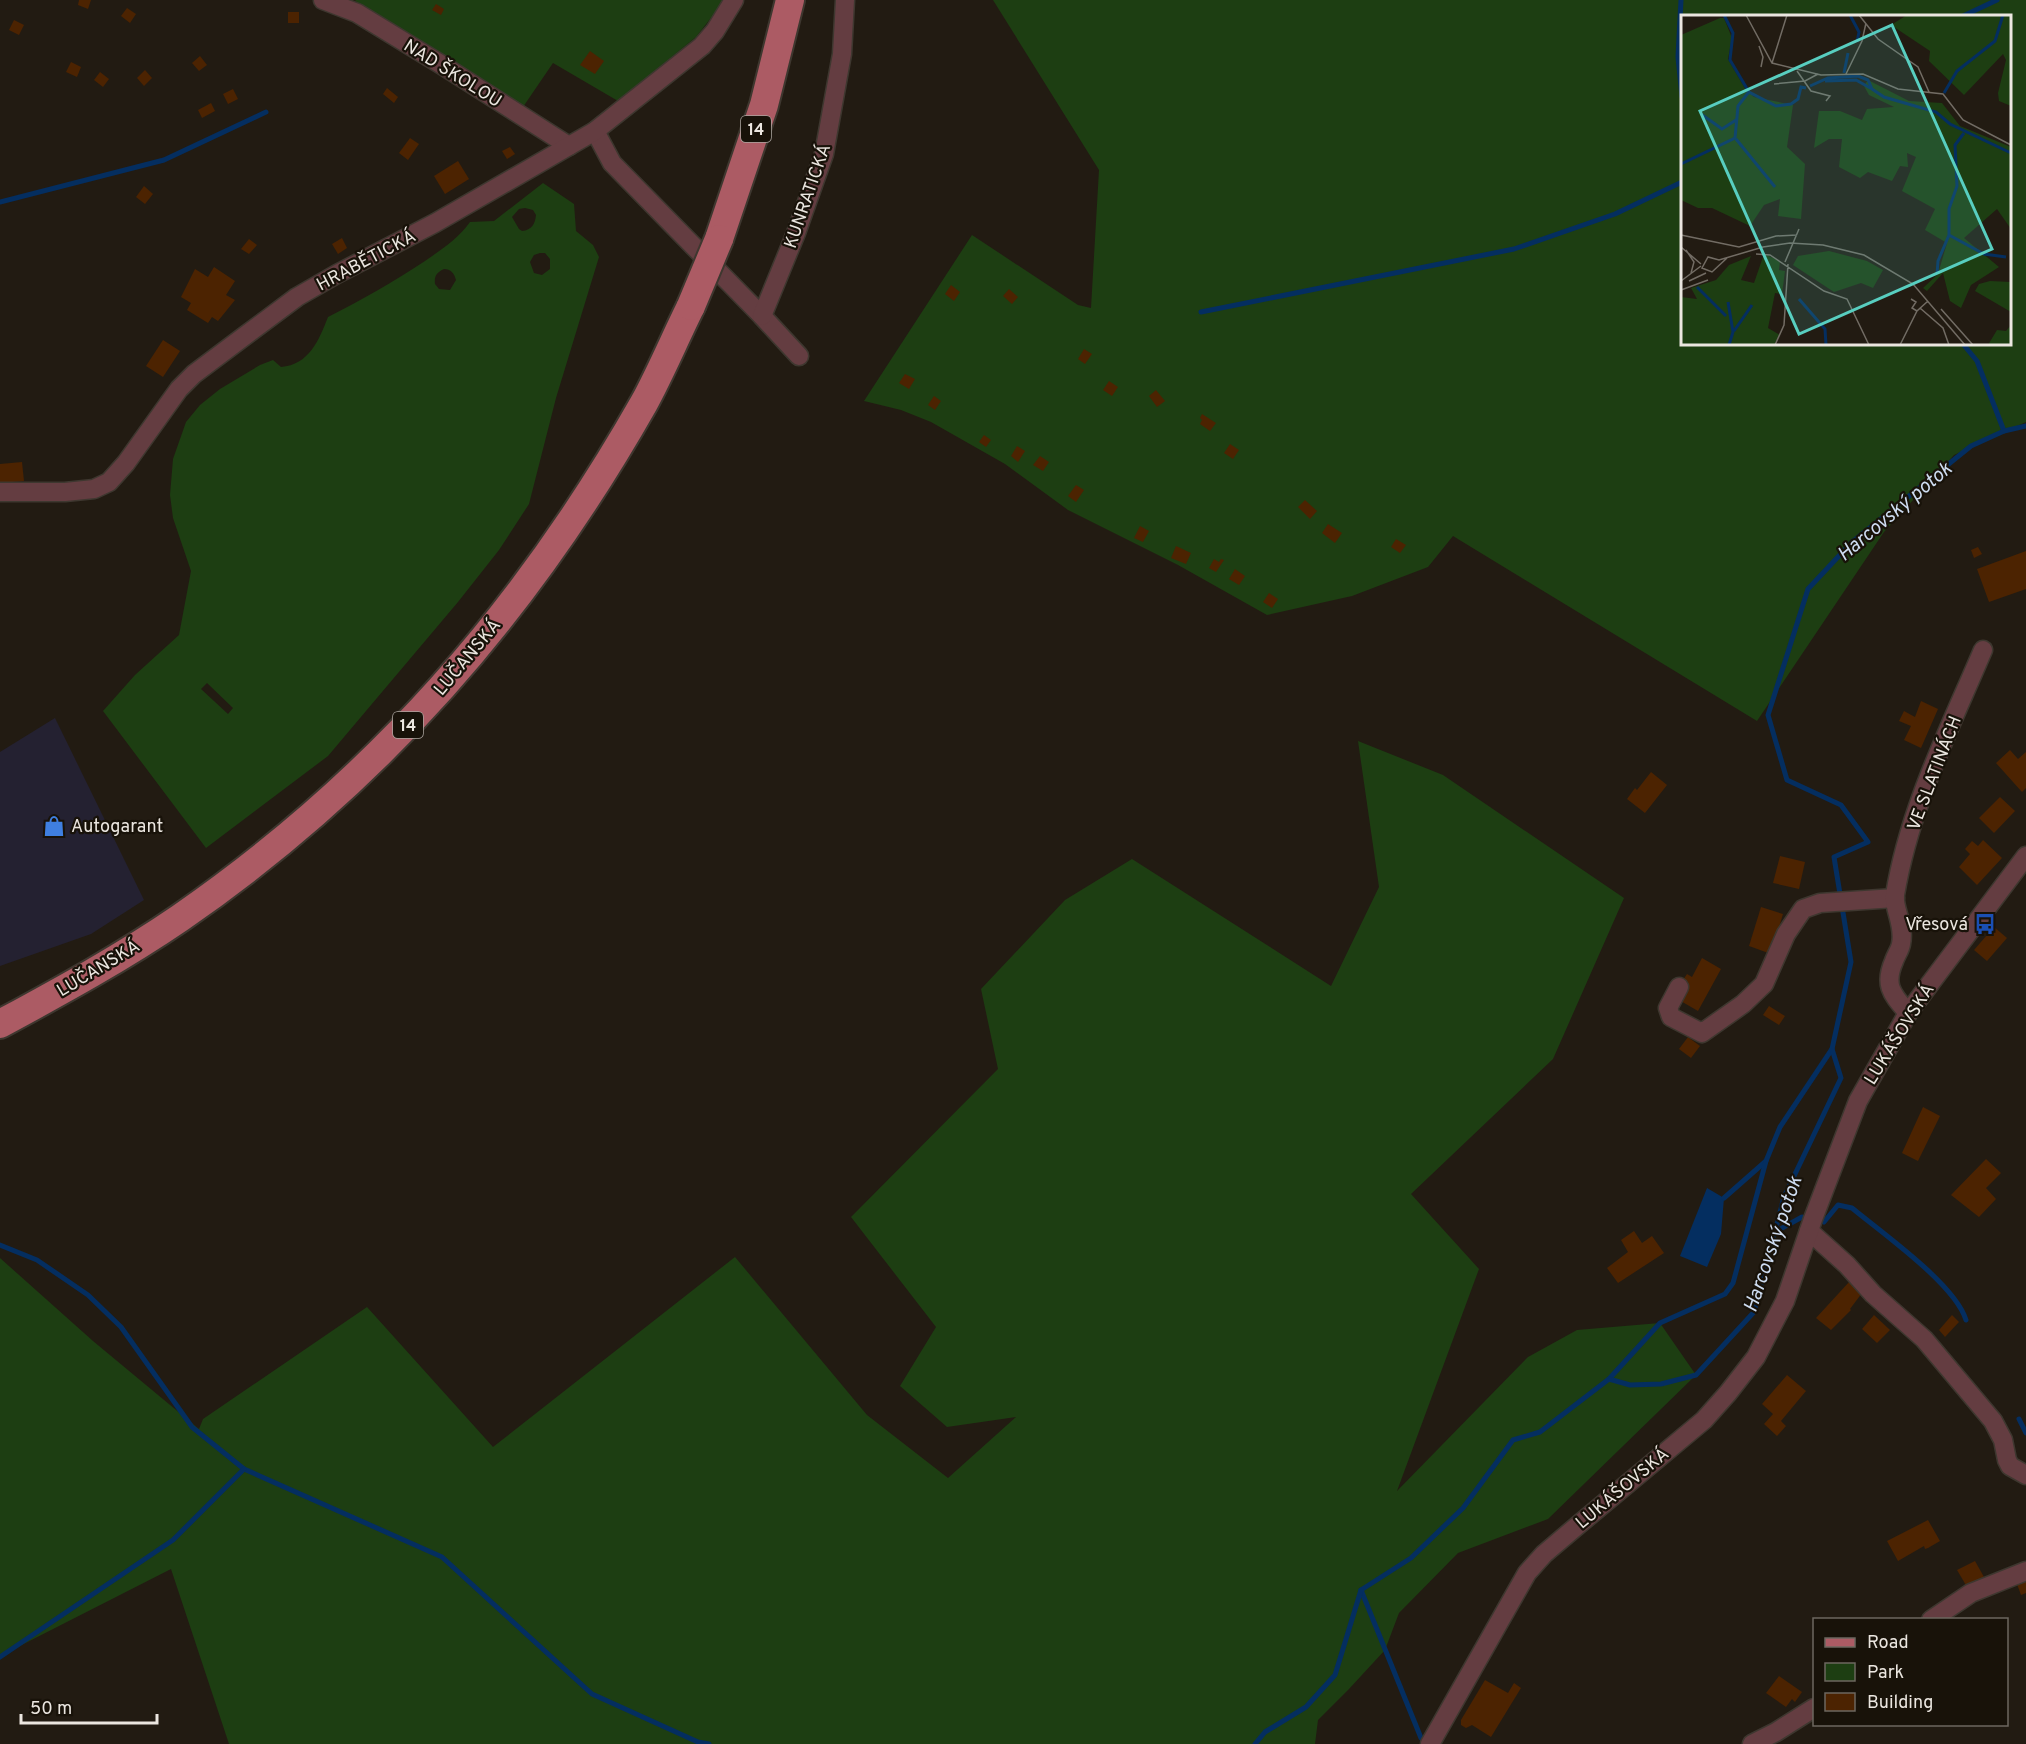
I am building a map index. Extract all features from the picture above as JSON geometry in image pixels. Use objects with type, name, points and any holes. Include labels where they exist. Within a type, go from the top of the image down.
[{"type":"main road","name":"LUČANSKÁ","points":[[0,1024],[120,957],[257,862],[371,762],[471,656],[518,596],[597,481],[645,400],[691,306],[719,239],[764,105],[789,0]]},
{"type":"street","name":"HRABĚTICKÁ","points":[[0,492],[65,492],[94,489],[109,482],[126,463],[179,389],[194,374],[297,297],[435,223],[595,131],[702,46],[715,31],[734,0]]},
{"type":"street","name":"KUNRATICKÁ","points":[[762,316],[796,233],[824,154],[842,54],[845,0]]},
{"type":"street","name":"NAD ŠKOLOU","points":[[332,1],[442,65],[569,146]]},
{"type":"street","points":[[595,131],[612,163],[762,316],[798,356]]},
{"type":"street","name":"VE SLATINÁCH","points":[[1908,1013],[1891,993],[1889,978],[1901,945],[1902,923],[1895,898],[1905,849],[1918,803],[1983,650]]},
{"type":"street","name":"LUKÁŠOVSKÁ","points":[[1430,1744],[1527,1573],[1552,1547],[1704,1420],[1756,1357],[1785,1301],[1858,1101],[1908,1013],[2026,856]]},
{"type":"street","points":[[1679,987],[1668,1008],[1671,1017],[1702,1033],[1743,1004],[1764,984],[1786,934],[1803,909],[1820,903],[1895,898]]},
{"type":"street","points":[[1809,1231],[1924,1339],[1993,1421],[2003,1440],[2010,1466],[2026,1475]]},
{"type":"street","points":[[1934,1618],[1971,1593],[2026,1571]]},
{"type":"street","points":[[1752,1744],[1813,1709]]},
{"type":"shaded area","name":"Autogarant","points":[[55,718],[144,900],[91,934],[0,966],[0,752]]},
{"type":"green space","points":[[355,0],[725,0],[696,37],[618,101],[553,63],[523,107],[360,6]]},
{"type":"green space","points":[[993,0],[2026,0],[2026,422],[1954,455],[1884,532],[1757,721],[1453,536],[1428,567],[1352,596],[1267,615],[1178,565],[1068,510],[1005,464],[931,422],[901,410],[864,401],[972,235],[1078,305],[1091,308],[1099,170]]},
{"type":"green space","points":[[543,183],[574,204],[576,231],[593,245],[599,257],[556,398],[529,504],[499,550],[458,602],[328,756],[206,848],[103,711],[135,675],[179,635],[191,571],[173,518],[170,495],[173,459],[186,422],[200,405],[220,389],[260,365],[273,360],[281,367],[299,362],[312,350],[328,317],[425,261],[455,239],[470,222],[494,221]],"holes":[[[519,209],[533,210],[536,215],[531,228],[522,231],[519,229],[512,217]],[[545,253],[550,259],[550,269],[542,275],[534,273],[530,262],[534,255]],[[444,269],[452,272],[456,280],[450,290],[439,289],[435,284],[438,273]],[[207,683],[233,708],[228,714],[201,689]]]},
{"type":"green space","points":[[1358,741],[1443,775],[1624,898],[1553,1059],[1411,1194],[1479,1269],[1397,1491],[1528,1357],[1577,1330],[1660,1323],[1696,1375],[1548,1519],[1458,1553],[1399,1613],[1385,1650],[1318,1720],[1315,1744],[229,1744],[171,1569],[0,1656],[0,1258],[93,1341],[199,1429],[203,1419],[367,1307],[493,1447],[735,1257],[867,1415],[948,1478],[1016,1417],[947,1427],[900,1386],[936,1327],[851,1217],[998,1069],[981,989],[1065,900],[1132,859],[1331,986],[1379,887]]},
{"type":"water","points":[[1707,1188],[1724,1198],[1721,1234],[1707,1267],[1680,1256]]},
{"type":"building","points":[[79,0],[91,0],[88,9],[78,5]]},
{"type":"building","points":[[436,4],[444,9],[441,15],[432,10]]},
{"type":"building","points":[[127,8],[136,14],[130,23],[121,16]]},
{"type":"building","points":[[288,12],[299,12],[299,23],[288,23]]},
{"type":"building","points":[[14,20],[24,25],[19,35],[9,30]]},
{"type":"building","points":[[590,51],[604,61],[595,74],[580,65]]},
{"type":"building","points":[[200,56],[207,65],[199,71],[192,63]]},
{"type":"building","points":[[71,62],[81,67],[77,77],[66,72]]},
{"type":"building","points":[[145,70],[152,78],[144,86],[137,78]]},
{"type":"building","points":[[100,72],[109,79],[103,87],[94,80]]},
{"type":"building","points":[[387,88],[398,97],[394,103],[383,94]]},
{"type":"building","points":[[233,89],[238,99],[228,104],[223,94]]},
{"type":"building","points":[[211,103],[215,111],[202,118],[198,110]]},
{"type":"building","points":[[410,138],[419,144],[408,160],[399,153]]},
{"type":"building","points":[[510,147],[515,154],[507,159],[502,151]]},
{"type":"building","points":[[458,161],[469,179],[445,194],[434,176]]},
{"type":"building","points":[[144,186],[153,194],[145,204],[136,197]]},
{"type":"building","points":[[342,238],[347,248],[338,254],[332,244]]},
{"type":"building","points":[[249,239],[257,245],[249,254],[241,249]]},
{"type":"building","points":[[214,267],[235,281],[226,295],[235,300],[218,321],[212,317],[208,323],[187,310],[191,303],[181,297],[195,269],[208,277]]},
{"type":"building","points":[[951,285],[960,292],[954,301],[945,294]]},
{"type":"building","points":[[1009,289],[1018,297],[1012,304],[1003,296]]},
{"type":"building","points":[[163,340],[180,351],[163,377],[146,366]]},
{"type":"building","points":[[1084,349],[1092,354],[1085,364],[1078,359]]},
{"type":"building","points":[[905,374],[915,379],[909,389],[899,383]]},
{"type":"building","points":[[1109,381],[1118,387],[1112,396],[1103,390]]},
{"type":"building","points":[[1156,390],[1165,401],[1157,407],[1149,396]]},
{"type":"building","points":[[934,396],[941,401],[935,410],[928,405]]},
{"type":"building","points":[[1202,414],[1216,423],[1210,431],[1200,424]]},
{"type":"building","points":[[984,435],[991,440],[986,447],[979,442]]},
{"type":"building","points":[[1230,444],[1239,450],[1233,459],[1224,453]]},
{"type":"building","points":[[1017,446],[1025,451],[1018,462],[1011,456]]},
{"type":"building","points":[[1040,456],[1049,462],[1043,471],[1033,465]]},
{"type":"building","points":[[22,462],[24,481],[0,483],[0,464]]},
{"type":"building","points":[[1076,485],[1084,490],[1076,502],[1068,496]]},
{"type":"building","points":[[1305,500],[1317,511],[1310,519],[1298,507]]},
{"type":"building","points":[[1328,524],[1342,533],[1335,543],[1322,533]]},
{"type":"building","points":[[1140,526],[1149,531],[1143,542],[1134,538]]},
{"type":"building","points":[[1396,539],[1406,545],[1400,553],[1391,547]]},
{"type":"building","points":[[1176,546],[1191,553],[1186,564],[1171,558]]},
{"type":"building","points":[[1978,547],[1982,554],[1974,558],[1971,550]]},
{"type":"building","points":[[2026,551],[2026,589],[1989,602],[1977,569]]},
{"type":"building","points":[[1214,559],[1219,562],[1221,559],[1224,560],[1216,572],[1209,568]]},
{"type":"building","points":[[1235,569],[1245,576],[1239,585],[1229,579]]},
{"type":"building","points":[[1269,593],[1278,599],[1272,608],[1263,602]]},
{"type":"building","points":[[1921,701],[1938,709],[1921,748],[1904,740],[1911,726],[1899,721],[1904,711],[1915,717]]},
{"type":"building","points":[[2010,750],[2018,759],[2026,752],[2026,788],[2022,792],[1996,763]]},
{"type":"building","points":[[1651,772],[1667,785],[1645,813],[1627,799]]},
{"type":"building","points":[[2000,797],[2015,811],[1994,833],[1979,818]]},
{"type":"building","points":[[1983,840],[2002,858],[1977,885],[1959,867],[1970,854],[1965,849],[1972,841],[1978,846]]},
{"type":"building","points":[[1780,856],[1805,862],[1799,889],[1773,883]]},
{"type":"building","points":[[1761,907],[1783,914],[1771,954],[1749,946]]},
{"type":"building","points":[[1994,927],[2007,938],[1987,961],[1974,950]]},
{"type":"building","points":[[1702,958],[1721,969],[1698,1011],[1679,1000],[1681,983],[1687,974],[1692,977]]},
{"type":"building","points":[[1769,1006],[1785,1016],[1779,1025],[1763,1015]]},
{"type":"building","points":[[1688,1037],[1700,1046],[1691,1058],[1679,1049]]},
{"type":"building","points":[[1923,1107],[1940,1116],[1918,1161],[1902,1153]]},
{"type":"building","points":[[1986,1159],[2001,1173],[1986,1188],[1996,1199],[1979,1217],[1951,1195]]},
{"type":"building","points":[[1634,1231],[1642,1243],[1652,1236],[1664,1253],[1618,1283],[1607,1268],[1628,1252],[1621,1240]]},
{"type":"building","points":[[1850,1281],[1862,1293],[1851,1310],[1831,1330],[1816,1318]]},
{"type":"building","points":[[1874,1315],[1890,1330],[1877,1343],[1862,1329]]},
{"type":"building","points":[[1952,1315],[1959,1322],[1945,1337],[1939,1330]]},
{"type":"building","points":[[1787,1375],[1806,1391],[1781,1421],[1786,1426],[1777,1436],[1764,1424],[1773,1414],[1762,1404]]},
{"type":"building","points":[[1928,1520],[1940,1541],[1925,1549],[1924,1546],[1898,1561],[1887,1541]]},
{"type":"building","points":[[1975,1561],[1984,1577],[1967,1587],[1957,1570]]},
{"type":"building","points":[[2026,1580],[2026,1593],[2021,1595],[2017,1584]]},
{"type":"building","points":[[1779,1676],[1802,1692],[1795,1702],[1792,1699],[1786,1707],[1766,1693]]},
{"type":"building","points":[[1485,1680],[1508,1693],[1514,1683],[1521,1688],[1491,1737],[1472,1725],[1466,1728],[1461,1725],[1461,1720]]},
{"type":"waterway","points":[[1681,0],[1678,57],[1681,87]]},
{"type":"waterway","points":[[1965,15],[1997,0]]},
{"type":"waterway","points":[[0,202],[164,160],[266,112]]},
{"type":"waterway","points":[[1201,312],[1514,249],[1615,214],[1681,182]]},
{"type":"waterway","points":[[1964,345],[1977,361],[2004,431]]},
{"type":"waterway","name":"Harcovský potok","points":[[1255,1744],[1265,1732],[1306,1707],[1335,1675],[1361,1590],[1411,1558],[1463,1508],[1513,1440],[1540,1432],[1609,1379],[1630,1385],[1661,1384],[1696,1375],[1754,1312],[1784,1197],[1841,1078],[1832,1049],[1851,962],[1834,857],[1868,842],[1841,805],[1787,780],[1768,715],[1808,589],[1851,543],[1971,446],[2004,431],[2026,426]]},
{"type":"waterway","points":[[1609,1379],[1660,1323],[1725,1294],[1733,1283],[1766,1161],[1780,1127],[1832,1049]]},
{"type":"waterway","points":[[1724,1198],[1766,1161]]},
{"type":"waterway","points":[[1824,1222],[1838,1205],[1852,1208],[1933,1275],[1948,1291],[1966,1320]]},
{"type":"waterway","points":[[1775,1232],[1802,1217]]},
{"type":"waterway","points":[[0,1245],[37,1260],[88,1295],[121,1327],[192,1427],[244,1469],[442,1557],[592,1694],[698,1742],[709,1744]]},
{"type":"waterway","points":[[2019,1419],[2026,1433]]},
{"type":"waterway","points":[[0,1657],[173,1540],[244,1469]]},
{"type":"waterway","points":[[1361,1590],[1421,1738]]},
{"type":"place","name":"Autogarant","points":[[54,826]]},
{"type":"place","name":"Vřesová","points":[[1985,924]]}]
